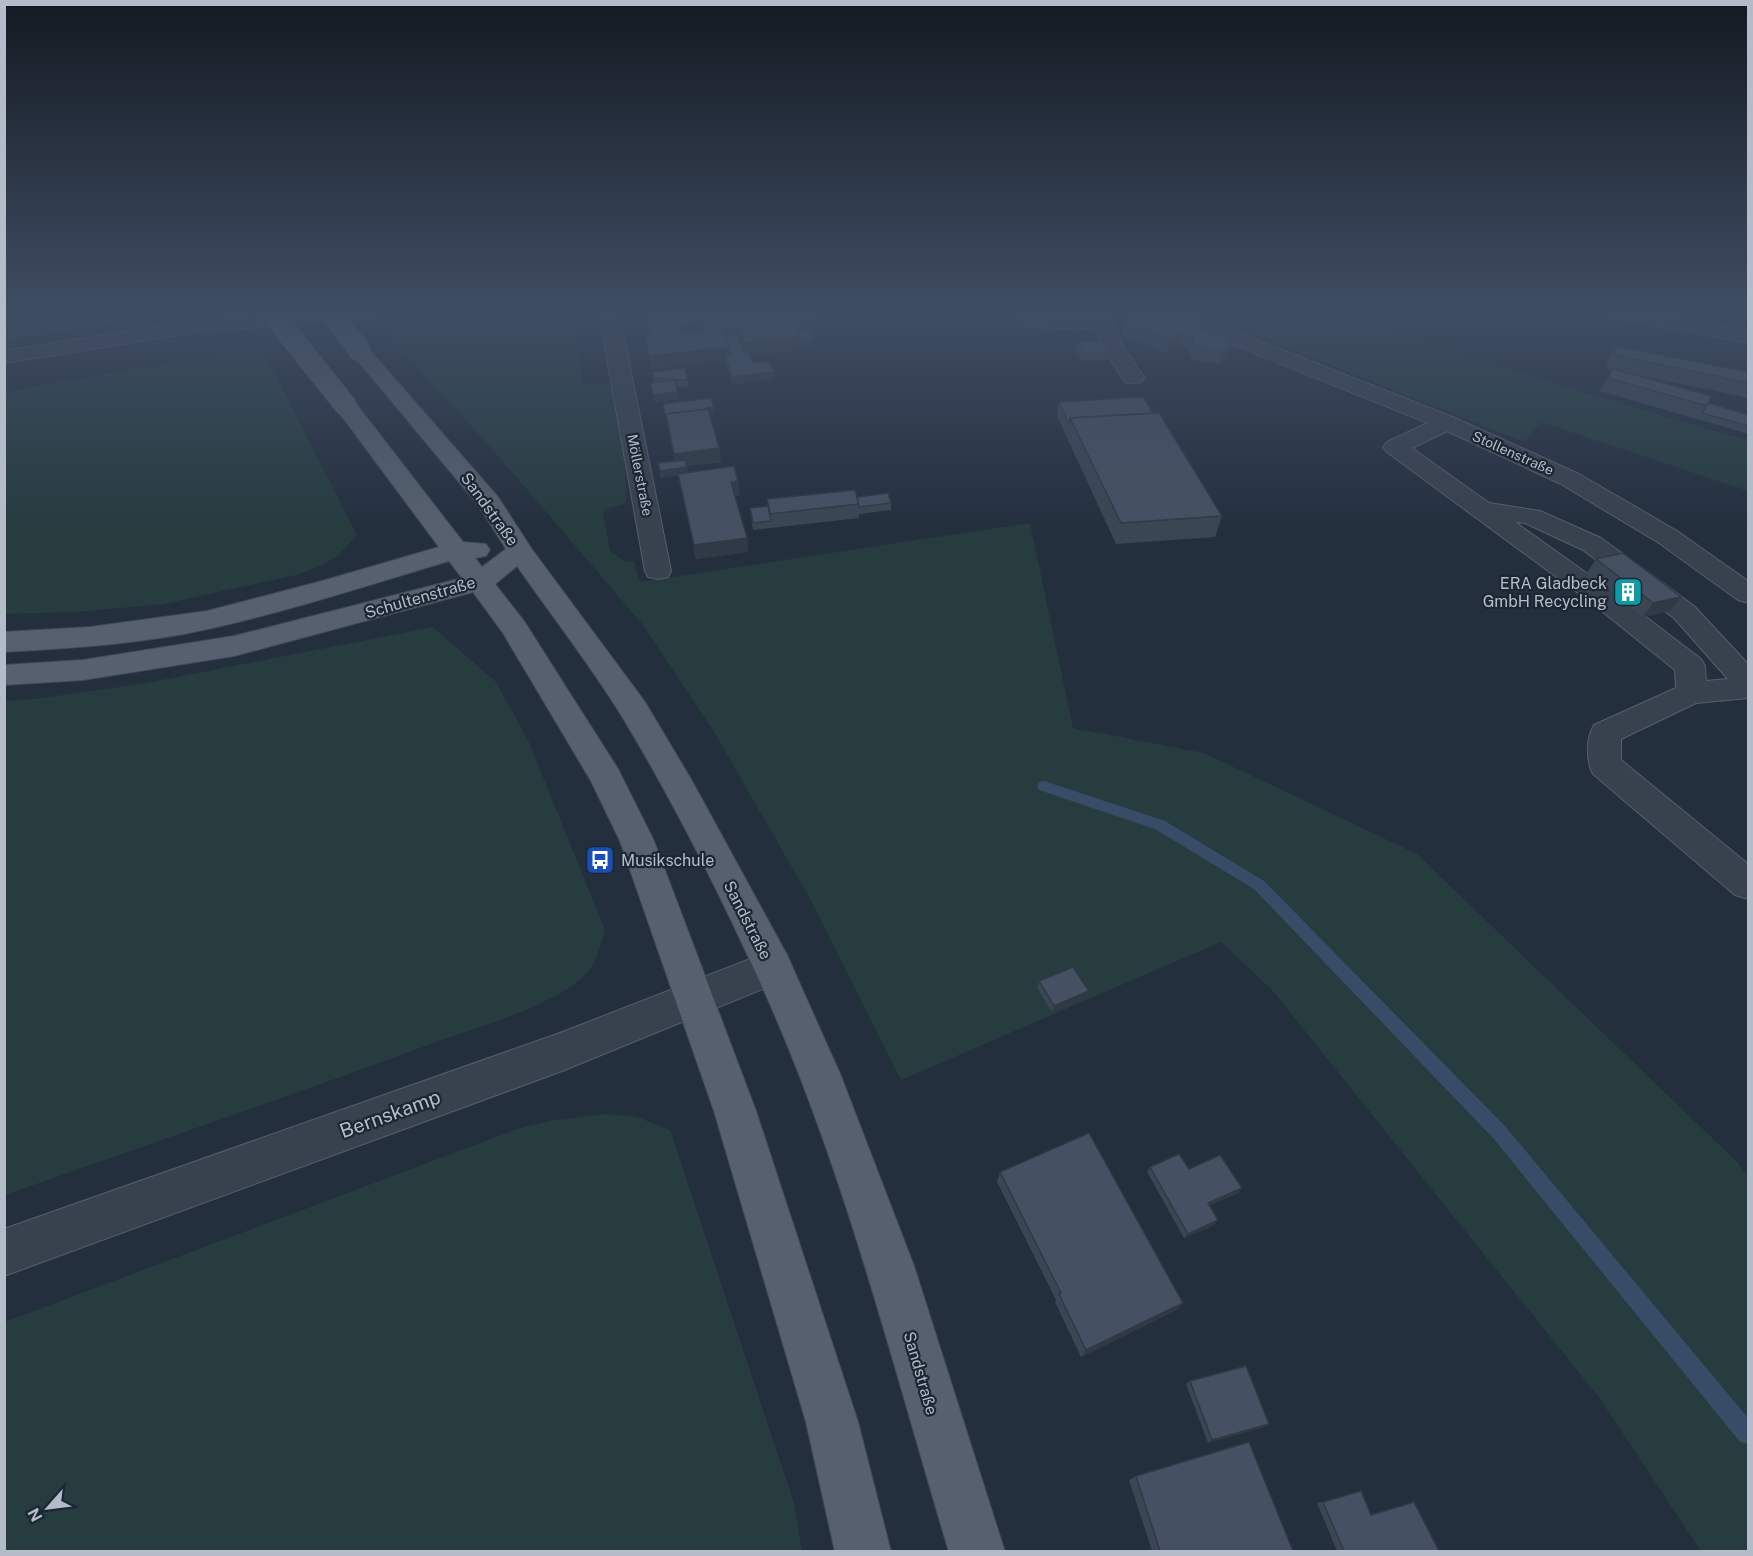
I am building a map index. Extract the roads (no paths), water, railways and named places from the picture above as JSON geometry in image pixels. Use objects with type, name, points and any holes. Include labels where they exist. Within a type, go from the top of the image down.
[{"type":"main road","points":[[326,381],[514,628],[606,778],[637,841],[696,998],[735,1111],[832,1422],[863,1551]]},
{"type":"main road","name":"Sandstraße","points":[[385,381],[489,502],[520,550],[634,710],[680,790],[773,967],[820,1076],[890,1266],[977,1551]]},
{"type":"main road","name":"Schultenstraße","points":[[4,642],[90,637],[207,620],[332,587],[456,550],[520,550]]},
{"type":"main road","name":"Schultenstraße","points":[[4,675],[83,670],[234,646],[480,582],[520,550]]},
{"type":"street","name":"Möllerstraße","points":[[622,381],[658,571]]},
{"type":"street","name":"Stollenstraße","points":[[1341,381],[1447,423],[1570,478],[1668,537],[1749,594]]},
{"type":"street","points":[[1447,423],[1395,447],[1603,598],[1690,666],[1691,693]]},
{"type":"street","points":[[1480,510],[1531,516],[1592,544],[1684,612],[1749,682]]},
{"type":"street","points":[[1749,688],[1691,693],[1605,733],[1605,765],[1749,884]]},
{"type":"street","name":"Bernskamp","points":[[4,1253],[562,1053],[773,967]]},
{"type":"waterway","points":[[1044,786],[1160,825],[1259,885],[1499,1132],[1748,1434]]},
{"type":"place","name":"ERA Gladbeck GmbH Recycling","points":[[1628,592]]},
{"type":"place","name":"Musikschule","points":[[600,860]]}]
